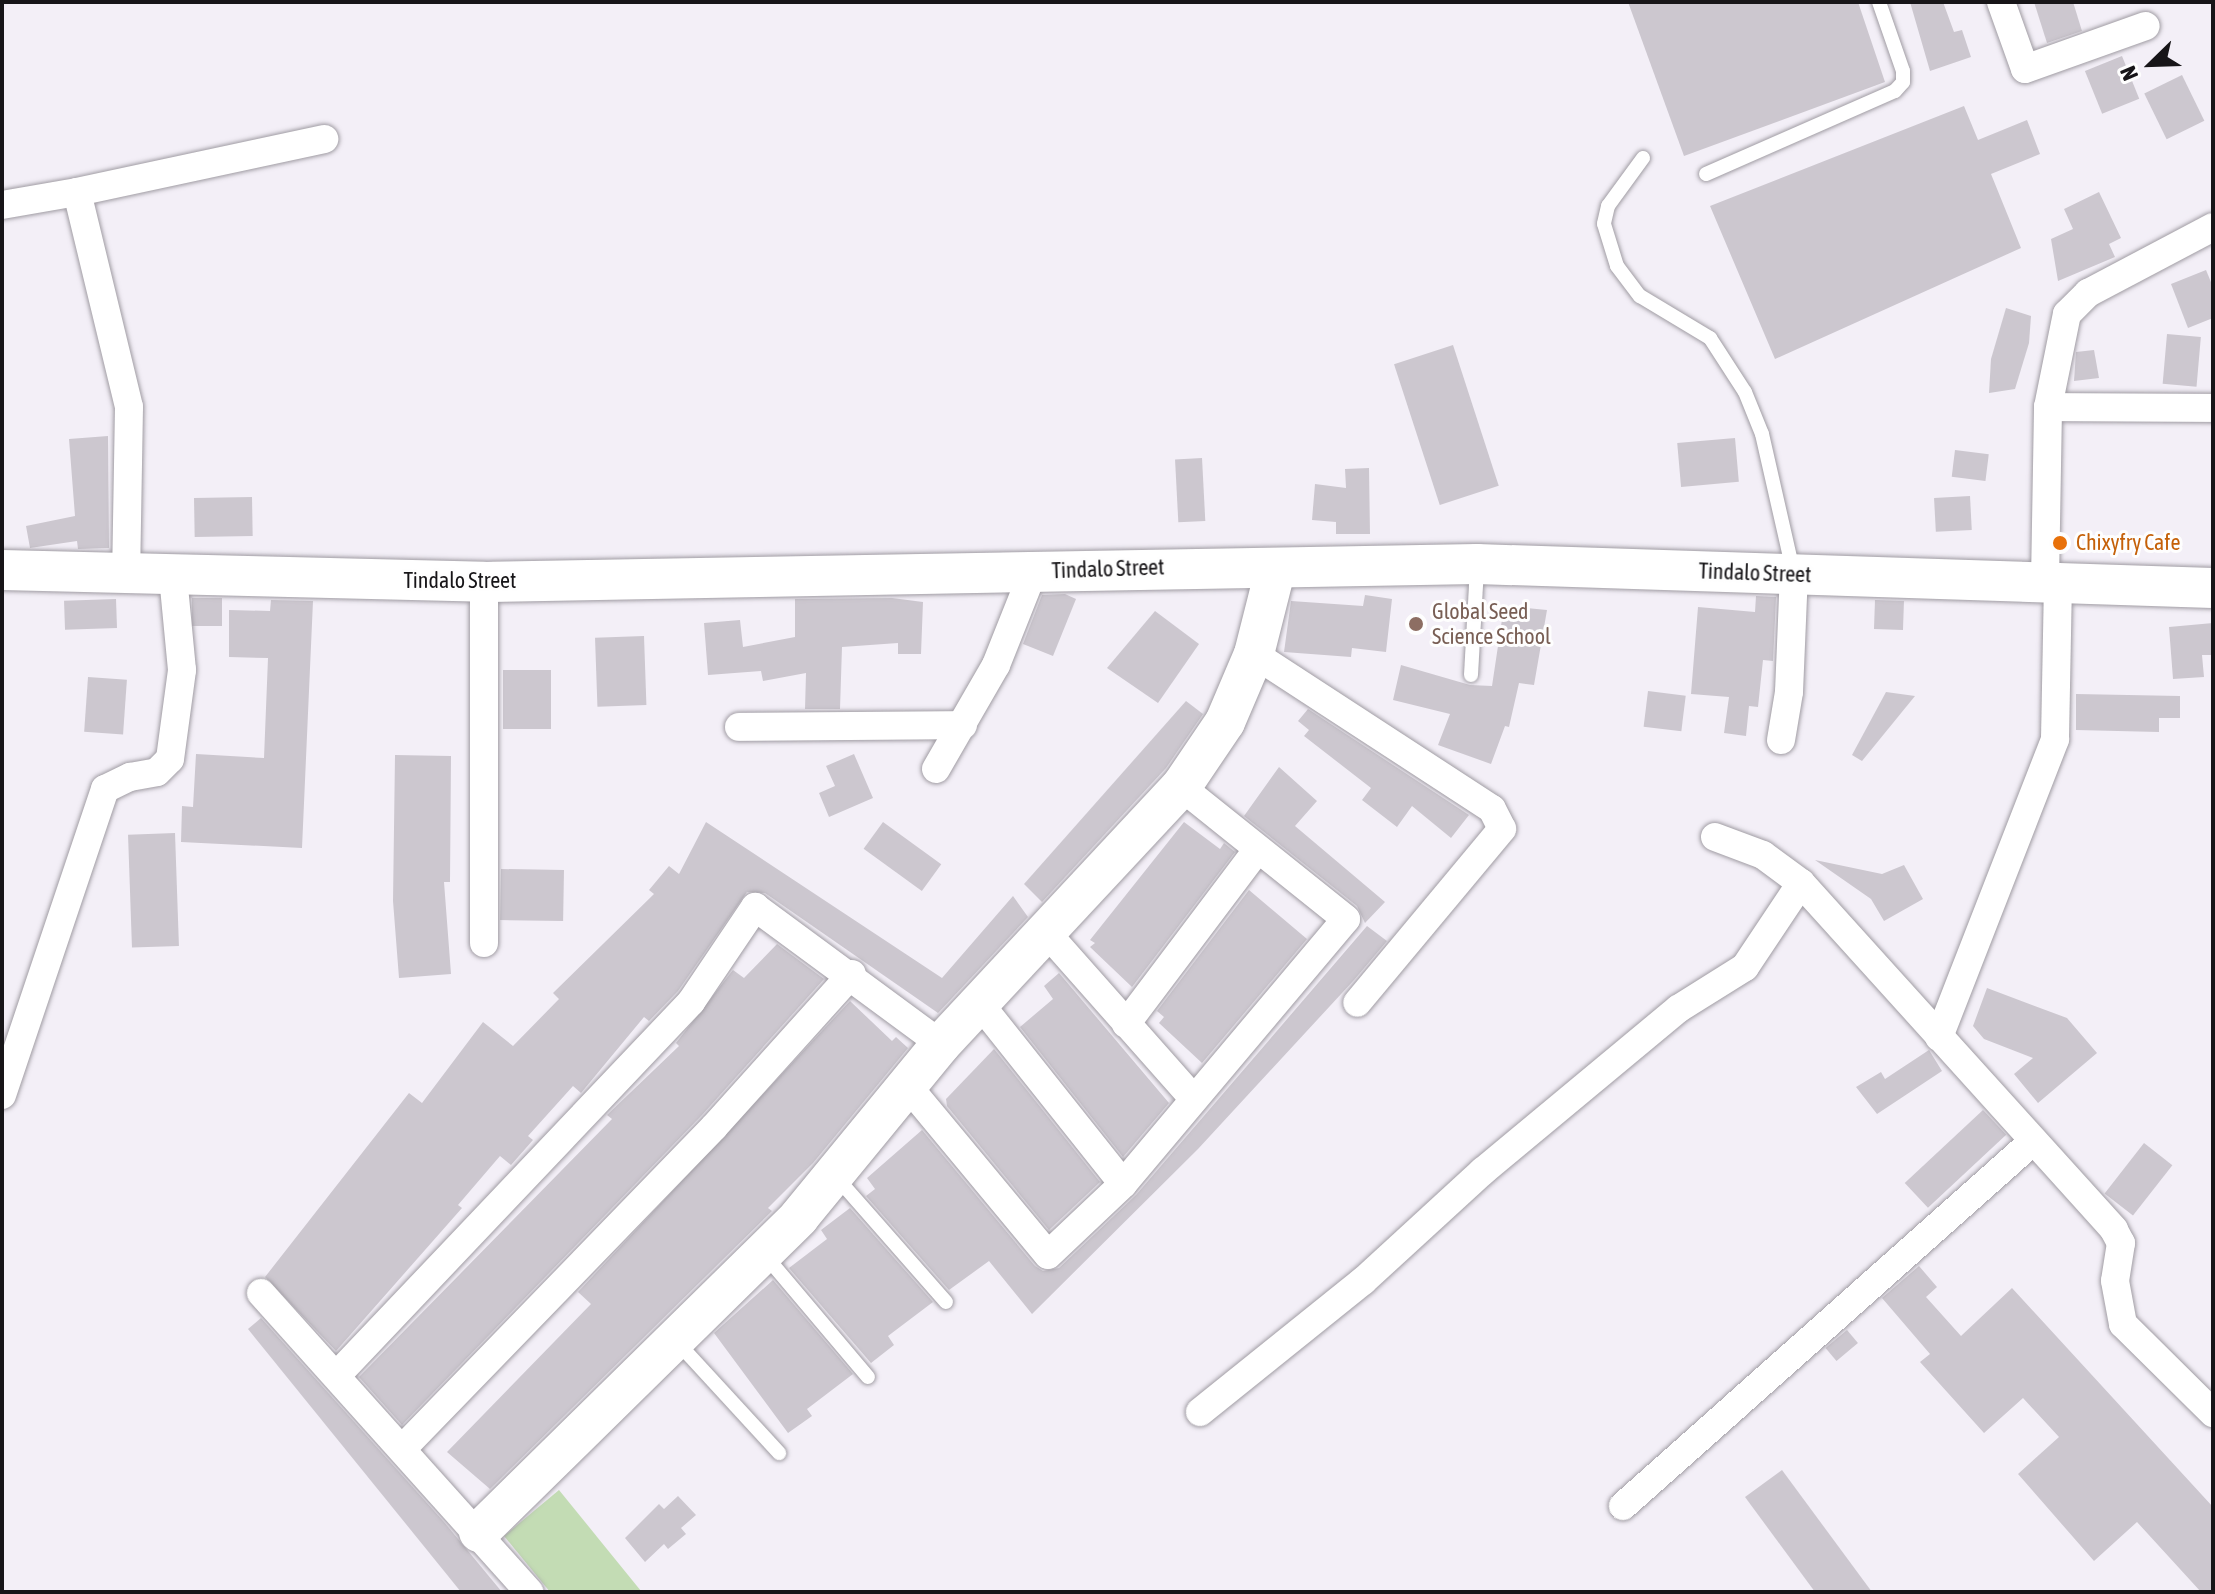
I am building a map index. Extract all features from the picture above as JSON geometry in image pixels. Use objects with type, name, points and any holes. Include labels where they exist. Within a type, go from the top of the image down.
[{"type":"main road","name":"Tindalo Street","points":[[2,570],[173,577],[484,582],[1197,566],[1275,571],[1477,564],[2213,588]]},
{"type":"main road","points":[[479,1532],[677,1342],[799,1217],[831,1171],[941,1044],[1181,787],[1225,722],[1254,654],[1275,571]]},
{"type":"street","points":[[2001,2],[2025,69],[2146,26]]},
{"type":"street","points":[[2,205],[324,139]]},
{"type":"street","points":[[77,192],[129,407],[126,575]]},
{"type":"street","points":[[1939,1037],[2055,739],[2048,407],[2067,314],[2088,293],[2213,227]]},
{"type":"street","points":[[2048,407],[2213,408]]},
{"type":"street","points":[[936,769],[996,665],[1033,572]]},
{"type":"street","points":[[1781,740],[1789,692],[1794,575]]},
{"type":"street","points":[[2,1095],[105,789],[130,777],[157,772],[170,759],[182,670],[173,577]]},
{"type":"street","points":[[484,582],[484,943]]},
{"type":"street","points":[[1254,654],[1492,809],[1502,829],[1357,1003]]},
{"type":"street","points":[[739,727],[963,725]]},
{"type":"street","points":[[906,1084],[1048,1255],[1123,1184],[1346,919],[1181,787]]},
{"type":"street","points":[[1715,837],[1763,855],[1801,883],[2121,1243],[2115,1281],[2123,1324],[2213,1413]]},
{"type":"street","points":[[1126,1024],[1258,849]]},
{"type":"street","points":[[1200,1412],[1363,1281],[1483,1171],[1678,1009],[1745,967],[1801,883]]},
{"type":"street","points":[[338,1374],[691,1002],[755,907],[852,974],[941,1044]]},
{"type":"street","points":[[1046,932],[1194,1099]]},
{"type":"street","points":[[403,1448],[714,1127],[852,974]]},
{"type":"street","points":[[980,1004],[1123,1184]]},
{"type":"street","points":[[1623,1506],[2031,1143]]},
{"type":"street","points":[[261,1293],[338,1374],[529,1592]]},
{"type":"lane","points":[[1706,174],[1895,91],[1903,82],[1903,71],[1879,2]]},
{"type":"lane","points":[[1643,158],[1608,206],[1604,224],[1617,266],[1640,296],[1710,338],[1745,392],[1762,434],[1794,575]]},
{"type":"lane","points":[[1471,675],[1477,564]]},
{"type":"lane","points":[[831,1171],[946,1302]]},
{"type":"lane","points":[[763,1254],[868,1377]]},
{"type":"lane","points":[[677,1342],[779,1453]]},
{"type":"green space","points":[[559,1490],[640,1592],[550,1592],[504,1536]]},
{"type":"building","points":[[1628,2],[1858,2],[1885,82],[1684,156]]},
{"type":"building","points":[[1910,2],[1943,2],[1954,32],[1962,30],[1971,57],[1930,71]]},
{"type":"building","points":[[2034,2],[2073,2],[2082,31],[2047,43]]},
{"type":"building","points":[[2122,56],[2139,99],[2102,114],[2085,71]]},
{"type":"building","points":[[2182,75],[2204,121],[2167,139],[2144,93]]},
{"type":"building","points":[[1964,106],[1978,140],[2027,120],[2040,154],[1991,174],[2021,248],[1775,359],[1710,206]]},
{"type":"building","points":[[2099,192],[2121,238],[2109,244],[2115,257],[2058,281],[2051,239],[2073,229],[2064,209]]},
{"type":"building","points":[[2206,270],[2213,287],[2213,318],[2188,328],[2171,284]]},
{"type":"building","points":[[2006,308],[2031,316],[2029,343],[2015,389],[1989,393],[1991,359]]},
{"type":"building","points":[[2167,334],[2201,337],[2197,387],[2163,384]]},
{"type":"building","points":[[1453,345],[1499,486],[1440,505],[1394,364]]},
{"type":"building","points":[[2094,350],[2099,378],[2074,381],[2076,352]]},
{"type":"building","points":[[108,436],[109,548],[78,549],[77,541],[30,548],[26,526],[75,516],[69,439]]},
{"type":"building","points":[[1735,438],[1739,482],[1681,487],[1677,443]]},
{"type":"building","points":[[1955,450],[1989,454],[1985,481],[1952,477]]},
{"type":"building","points":[[1202,458],[1205,521],[1178,522],[1175,459]]},
{"type":"building","points":[[1369,468],[1370,534],[1336,534],[1336,522],[1312,520],[1315,484],[1346,488],[1345,469]]},
{"type":"building","points":[[1970,496],[1972,530],[1936,532],[1934,498]]},
{"type":"building","points":[[252,497],[253,536],[195,537],[194,498]]},
{"type":"building","points":[[1065,594],[1076,599],[1053,656],[1023,644],[1042,595]]},
{"type":"building","points":[[1365,595],[1392,599],[1386,652],[1352,648],[1351,657],[1284,652],[1291,601],[1363,606]]},
{"type":"building","points":[[1756,596],[1776,597],[1773,661],[1763,660],[1758,707],[1749,706],[1746,736],[1724,733],[1729,697],[1691,694],[1698,607],[1755,612]]},
{"type":"building","points":[[192,598],[222,598],[222,626],[192,626]]},
{"type":"building","points":[[892,598],[923,602],[921,654],[898,654],[898,643],[842,647],[840,709],[805,709],[806,673],[763,681],[761,671],[708,675],[704,623],[740,620],[743,647],[795,637],[795,599]]},
{"type":"building","points":[[116,599],[117,628],[65,630],[64,601]]},
{"type":"building","points":[[271,600],[313,601],[302,848],[181,842],[182,806],[193,807],[196,754],[264,758],[268,658],[229,657],[229,610],[270,611]]},
{"type":"building","points":[[1875,600],[1904,601],[1903,630],[1874,629]]},
{"type":"building","points":[[1504,606],[1547,610],[1534,685],[1519,683],[1509,727],[1505,726],[1491,764],[1438,745],[1450,714],[1393,700],[1401,665],[1470,685],[1492,686]]},
{"type":"building","points":[[1155,611],[1199,644],[1158,703],[1107,668]]},
{"type":"building","points":[[2213,623],[2213,655],[2202,655],[2204,677],[2173,679],[2169,627]]},
{"type":"building","points":[[644,636],[646,705],[597,707],[595,638]]},
{"type":"building","points":[[503,670],[551,670],[551,729],[503,729]]},
{"type":"building","points":[[88,677],[127,680],[123,735],[84,732]]},
{"type":"building","points":[[1648,691],[1686,696],[1681,731],[1644,727]]},
{"type":"building","points":[[1886,692],[1915,696],[1862,761],[1852,755]]},
{"type":"building","points":[[2076,694],[2180,696],[2180,718],[2159,718],[2159,732],[2076,730]]},
{"type":"building","points":[[1186,701],[1203,714],[1166,768],[1042,902],[1024,884]]},
{"type":"building","points":[[1308,709],[1469,815],[1451,838],[1412,806],[1397,827],[1362,800],[1371,788],[1304,736],[1309,730],[1298,721]]},
{"type":"building","points":[[854,754],[873,798],[829,817],[819,793],[835,786],[826,766]]},
{"type":"building","points":[[395,755],[451,756],[450,882],[444,882],[451,974],[399,978],[393,901]]},
{"type":"building","points":[[1279,767],[1317,801],[1295,826],[1385,902],[1365,923],[1357,906],[1244,816]]},
{"type":"building","points":[[706,822],[942,978],[1013,896],[1028,917],[938,1013],[765,893],[747,892],[678,991],[649,1021],[644,1017],[581,1093],[573,1086],[528,1136],[533,1140],[511,1165],[500,1156],[458,1205],[462,1208],[336,1351],[265,1277],[409,1093],[422,1103],[483,1022],[513,1046],[559,999],[553,993],[654,894],[649,890],[669,866],[679,874]]},
{"type":"building","points":[[883,822],[941,864],[922,891],[864,849]]},
{"type":"building","points":[[1184,822],[1220,849],[1224,843],[1235,852],[1132,987],[1090,947],[1095,943],[1090,940]]},
{"type":"building","points":[[175,833],[179,946],[132,948],[128,835]]},
{"type":"building","points":[[1815,860],[1882,874],[1904,865],[1923,899],[1884,921],[1871,899]]},
{"type":"building","points":[[501,869],[564,870],[563,921],[500,920]]},
{"type":"building","points":[[1249,890],[1307,939],[1202,1063],[1159,1023],[1164,1017],[1157,1011]]},
{"type":"building","points":[[1367,926],[1387,941],[1354,980],[1198,1149],[1032,1314],[989,1261],[949,1290],[866,1196],[875,1189],[867,1178],[922,1130],[1035,1266],[1043,1271],[1059,1268],[1136,1195]]},
{"type":"building","points":[[777,944],[824,979],[702,1115],[402,1425],[359,1377],[612,1119],[607,1115],[679,1046],[676,1043],[733,970],[744,978]]},
{"type":"building","points":[[1059,973],[1169,1103],[1123,1157],[1020,1027],[1053,999],[1044,986]]},
{"type":"building","points":[[1987,988],[2067,1018],[2097,1053],[2038,1103],[2014,1074],[2033,1058],[1984,1039],[1973,1026]]},
{"type":"building","points":[[850,1001],[892,1041],[896,1037],[908,1048],[813,1163],[768,1208],[772,1211],[490,1489],[447,1452],[591,1304],[578,1292]]},
{"type":"building","points":[[994,1049],[1100,1182],[1049,1230],[947,1106],[946,1099]]},
{"type":"building","points":[[1929,1050],[1942,1071],[1877,1114],[1856,1087],[1881,1072],[1885,1079]]},
{"type":"building","points":[[1983,1110],[2006,1135],[1928,1208],[1905,1183]]},
{"type":"building","points":[[2144,1143],[2172,1165],[2133,1216],[2105,1193]]},
{"type":"building","points":[[850,1208],[933,1302],[888,1336],[894,1345],[871,1363],[789,1268],[827,1239],[821,1230]]},
{"type":"building","points":[[1919,1266],[1937,1287],[1926,1297],[1961,1336],[2012,1288],[2213,1507],[2213,1592],[2201,1592],[2137,1522],[2094,1561],[2018,1474],[2059,1437],[2023,1398],[1984,1433],[1920,1362],[1930,1354],[1882,1298]]},
{"type":"building","points":[[773,1280],[853,1374],[807,1409],[812,1416],[788,1433],[714,1333]]},
{"type":"building","points":[[261,1318],[444,1522],[502,1592],[461,1592],[248,1329]]},
{"type":"building","points":[[1847,1330],[1858,1343],[1836,1361],[1826,1348]]},
{"type":"building","points":[[1782,1470],[1872,1592],[1815,1592],[1745,1497]]},
{"type":"building","points":[[678,1496],[696,1515],[681,1528],[686,1534],[668,1549],[664,1544],[645,1562],[625,1538],[659,1504],[664,1509]]},
{"type":"place","name":"Chixyfry Cafe","points":[[2060,543]]},
{"type":"place","name":"Global Seed Science School","points":[[1416,624]]}]
